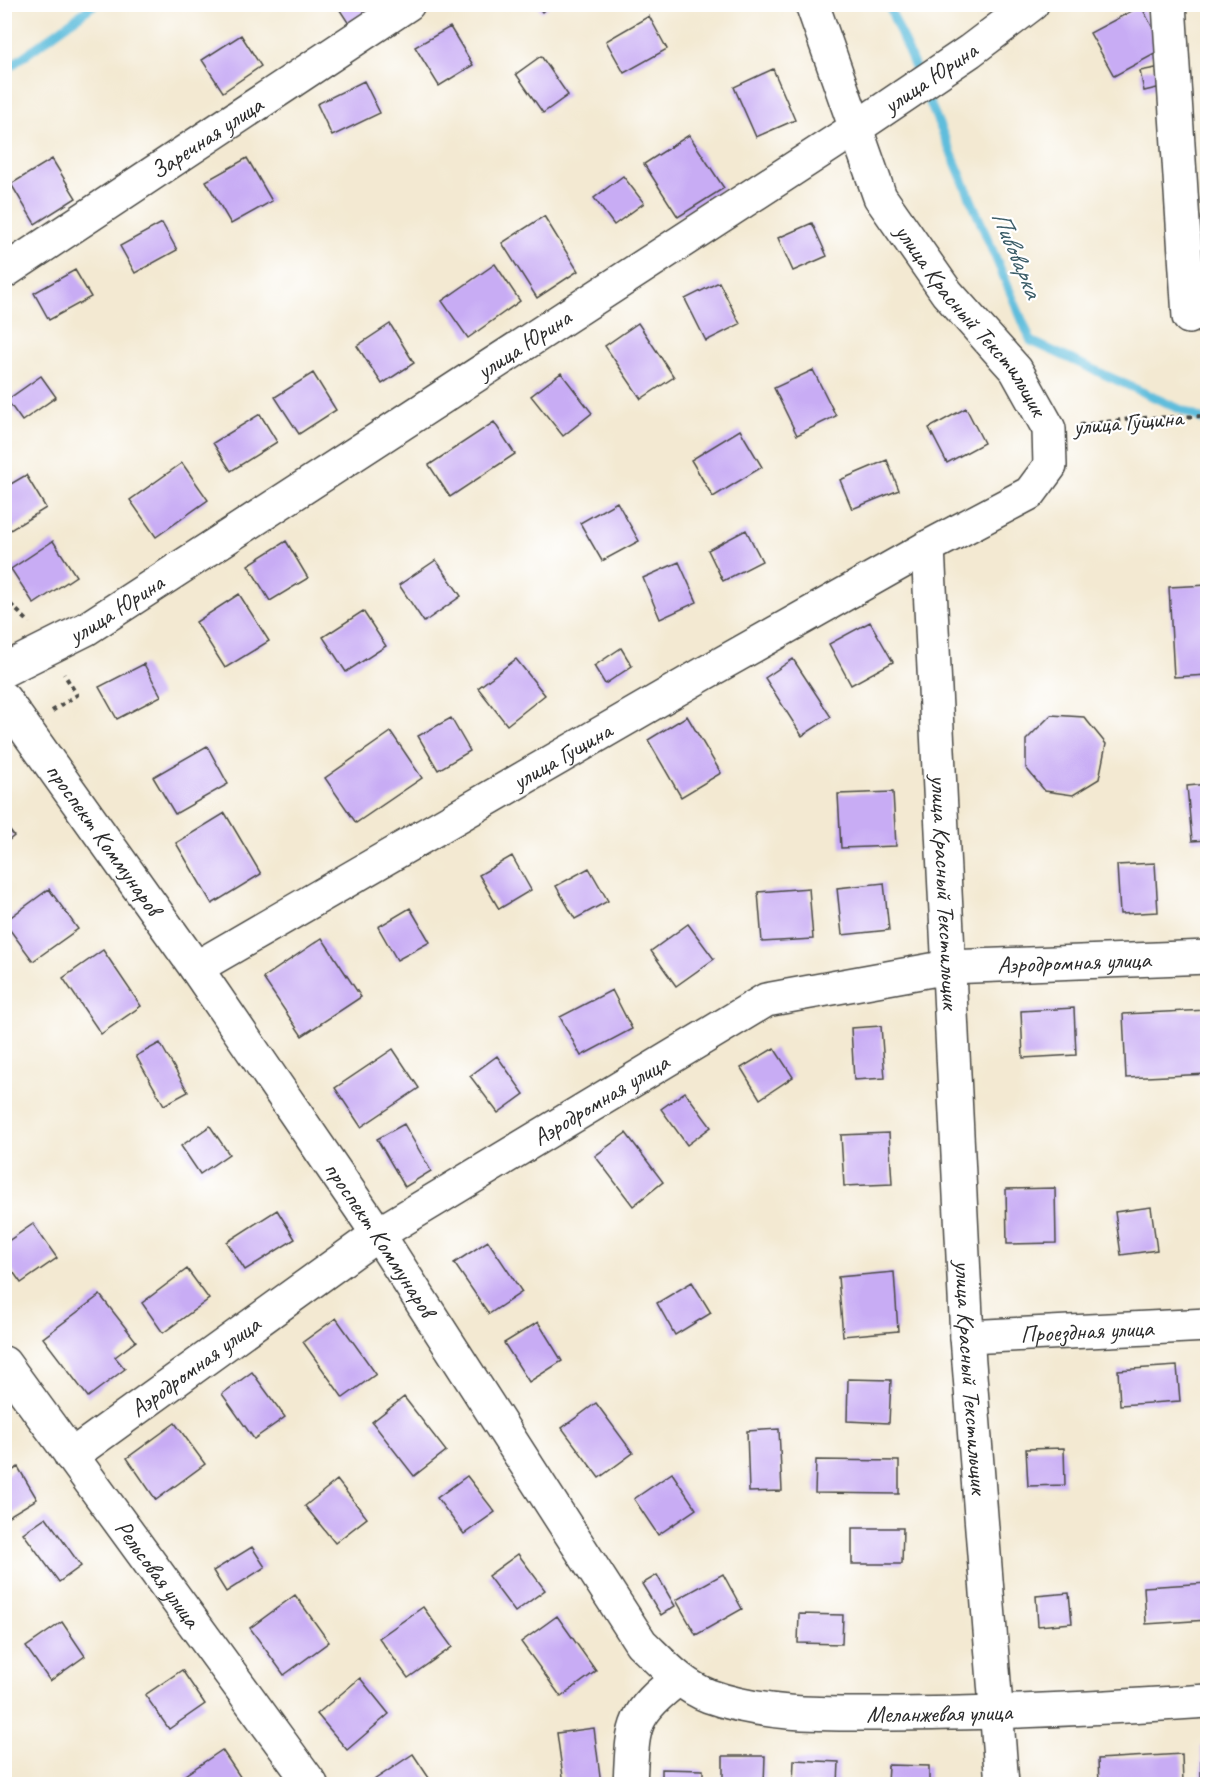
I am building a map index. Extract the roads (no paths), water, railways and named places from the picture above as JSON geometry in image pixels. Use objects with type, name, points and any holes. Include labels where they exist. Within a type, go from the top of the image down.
[{"type":"street","name":"Заречная улица","points":[[4,272],[408,4]]},
{"type":"street","points":[[812,4],[864,122]]},
{"type":"street","name":"улица Юрина","points":[[4,669],[86,629],[864,122],[970,51],[1032,4]]},
{"type":"street","points":[[1169,4],[1189,317]]},
{"type":"street","name":"улица Красный Текстильщик","points":[[864,122],[880,197],[947,293],[1016,370],[1049,429],[1050,466],[1030,492],[928,547],[967,1337],[1002,1785]]},
{"type":"street","name":"улица Гущина","points":[[196,968],[928,547]]},
{"type":"street","name":"проспект Коммунаров","points":[[4,699],[196,968],[378,1234],[614,1604],[641,1643],[678,1678]]},
{"type":"street","name":"Аэродромная улица","points":[[71,1456],[378,1234],[766,1000],[948,968],[1208,957]]},
{"type":"street","name":"Проездная улица","points":[[967,1337],[1208,1325]]},
{"type":"street","name":"Рельсовая улица","points":[[4,1363],[311,1785]]},
{"type":"street","points":[[630,1785],[633,1729],[652,1699],[678,1678]]},
{"type":"street","name":"Меланжевая улица","points":[[678,1678],[707,1695],[747,1707],[816,1713],[995,1714],[1208,1701]]},
{"type":"waterway","name":"Пивоварка","points":[[4,71],[95,4]]},
{"type":"waterway","name":"Пивоварка","points":[[888,4],[1031,341],[1208,422]]}]
